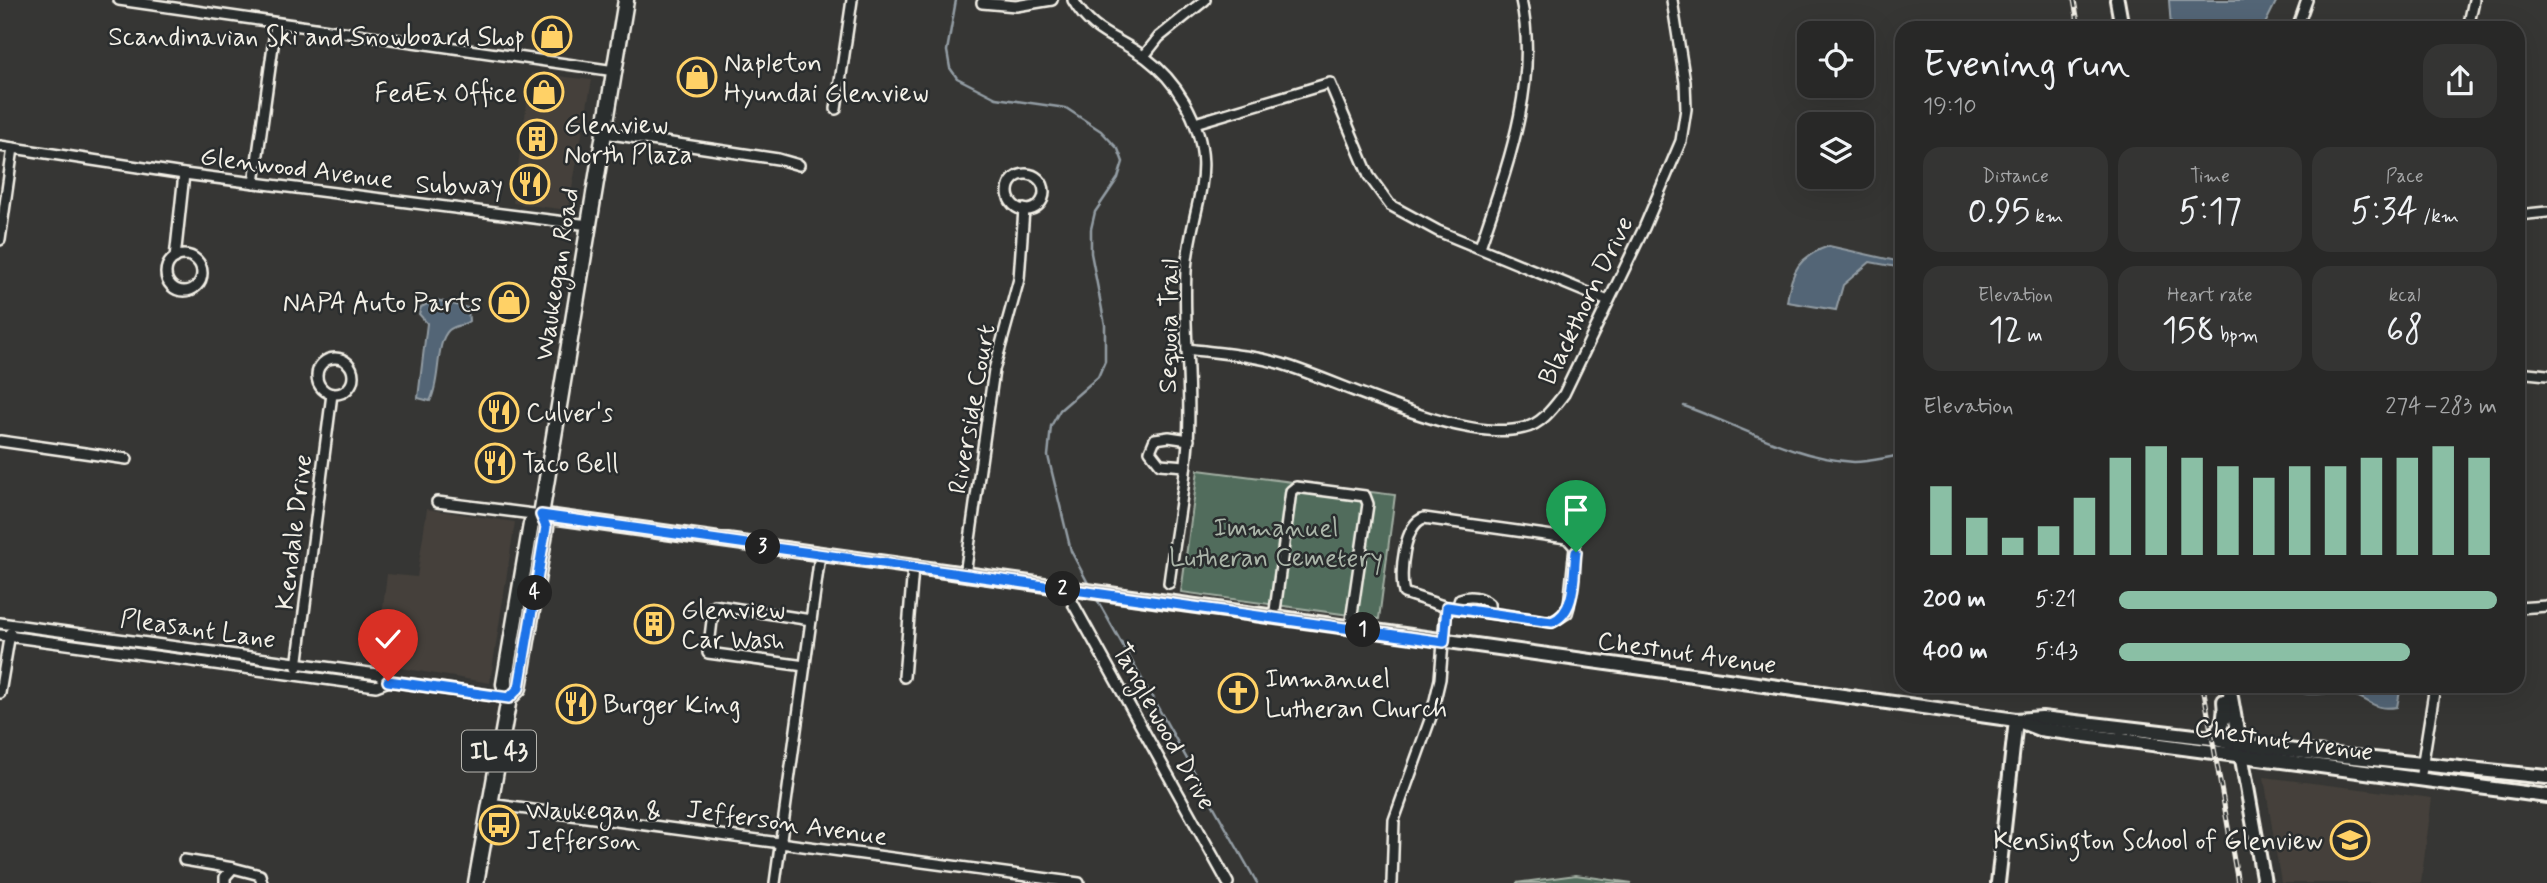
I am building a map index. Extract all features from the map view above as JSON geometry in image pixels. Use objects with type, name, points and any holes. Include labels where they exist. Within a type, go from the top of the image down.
[{"type":"main road","name":"Waukegan Road","points":[[476,883],[509,698],[504,684],[525,551],[531,524],[541,515],[626,0]]},
{"type":"street","points":[[119,0],[614,71]]},
{"type":"street","points":[[836,109],[852,0]]},
{"type":"street","points":[[982,3],[1016,6],[1052,0]]},
{"type":"street","name":"Sequoia Trail","points":[[1073,0],[1093,26],[1111,40],[1144,56],[1172,81],[1195,123],[1204,173],[1186,270],[1189,440],[1169,583]]},
{"type":"street","points":[[1144,56],[1158,37],[1205,0]]},
{"type":"street","points":[[1480,247],[1507,166],[1525,85],[1527,25],[1521,0]]},
{"type":"street","name":"Blackthorn Drive","points":[[1187,349],[1279,363],[1437,420],[1500,432],[1526,428],[1548,415],[1563,394],[1644,228],[1681,141],[1686,109],[1685,82],[1672,0]]},
{"type":"street","points":[[2117,0],[2121,21]]},
{"type":"street","points":[[2300,21],[2307,0]]},
{"type":"street","points":[[2470,21],[2474,0]]},
{"type":"street","points":[[254,183],[276,24]]},
{"type":"street","points":[[1195,123],[1330,83],[1368,176],[1390,205],[1438,231],[1608,301]]},
{"type":"street","points":[[604,133],[778,159],[799,165]]},
{"type":"street","name":"Glenwood Avenue","points":[[0,146],[184,174],[589,225]]},
{"type":"street","points":[[0,240],[13,148]]},
{"type":"street","points":[[175,258],[187,256],[198,262],[200,280],[192,289],[182,291],[168,282],[166,271],[175,258],[184,174]]},
{"type":"street","name":"Riverside Court","points":[[1027,174],[1037,178],[1044,193],[1035,207],[1024,209],[1014,204],[1009,193],[1012,182],[1027,174]]},
{"type":"street","name":"Riverside Court","points":[[965,575],[994,370],[1019,279],[1024,209]]},
{"type":"street","points":[[2525,214],[2547,212]]},
{"type":"street","points":[[329,358],[341,358],[350,366],[352,383],[344,392],[332,394],[318,384],[317,372],[329,358]]},
{"type":"street","points":[[2525,373],[2547,375]]},
{"type":"street","name":"Kendale Drive","points":[[296,675],[332,394]]},
{"type":"street","points":[[1185,466],[1160,464],[1150,452],[1156,439],[1170,437],[1189,440]]},
{"type":"street","points":[[0,441],[127,459]]},
{"type":"street","points":[[1274,618],[1291,491],[1296,487],[1365,496],[1368,504],[1350,628]]},
{"type":"street","name":"Chestnut Avenue","points":[[437,502],[2016,720],[2042,718],[2213,738],[2240,751],[2420,780],[2547,796]]},
{"type":"street","points":[[1424,519],[1525,531],[1571,540],[1576,552],[1569,606],[1561,618],[1552,622],[1452,607],[1411,597],[1404,593],[1401,584],[1410,528],[1424,519]]},
{"type":"street","points":[[775,883],[820,555]]},
{"type":"street","points":[[904,677],[913,568]]},
{"type":"street","name":"Tanglewood Drive","points":[[1065,589],[1228,883]]},
{"type":"street","points":[[805,666],[708,653],[714,605],[811,620]]},
{"type":"street","points":[[2525,608],[2547,606]]},
{"type":"street","points":[[1392,883],[1394,820],[1431,716],[1452,607]]},
{"type":"street","name":"Pleasant Lane","points":[[0,623],[377,674],[388,681],[509,698]]},
{"type":"street","points":[[0,693],[5,636],[11,624]]},
{"type":"street","points":[[48,642],[50,629]]},
{"type":"street","name":"Pleasant Lane","points":[[5,636],[376,686],[388,681]]},
{"type":"street","points":[[2213,738],[2222,727],[2225,714],[2222,693]]},
{"type":"street","points":[[2230,693],[2264,883]]},
{"type":"street","points":[[2420,780],[2434,693]]},
{"type":"street","points":[[1998,883],[2016,720]]},
{"type":"street","name":"Chestnut Avenue","points":[[2016,720],[2039,729],[2240,751],[2547,777]]},
{"type":"street","name":"Jefferson Avenue","points":[[489,804],[1079,883]]},
{"type":"street","points":[[184,860],[260,875],[262,883]]},
{"type":"street","points":[[225,883],[225,877],[233,868]]},
{"type":"shaded area","points":[[531,73],[592,80],[568,210],[513,203]]},
{"type":"shaded area","points":[[427,509],[515,522],[490,683],[376,664],[387,574],[417,577]]},
{"type":"shaded area","name":"Kensington School of Glenview","points":[[2264,777],[2432,798],[2421,883],[2281,883]]},
{"type":"green space","name":"Immanuel Lutheran Cemetery","points":[[1198,470],[1395,495],[1379,619],[1181,592]]},
{"type":"green space","points":[[1576,875],[1632,883],[1516,883]]},
{"type":"water","points":[[2169,0],[2277,0],[2266,21],[2170,21]]},
{"type":"water","points":[[1829,246],[1895,261],[1895,267],[1870,262],[1843,285],[1836,310],[1787,302],[1798,266]]},
{"type":"water","points":[[436,300],[468,308],[469,321],[451,328],[445,336],[430,401],[418,398],[427,323],[419,314],[421,307]]},
{"type":"water","points":[[2347,693],[2400,693],[2397,707],[2389,708],[2382,708]]},
{"type":"waterway","points":[[956,0],[947,51],[950,68],[957,78],[996,98],[1066,108],[1101,131],[1118,149],[1123,162],[1118,178],[1095,212],[1091,229],[1091,253],[1105,325],[1105,361],[1098,377],[1060,410],[1051,426],[1048,456],[1071,551],[1090,587]]},
{"type":"waterway","points":[[1684,406],[1788,448],[1831,459],[1854,462],[1895,456]]},
{"type":"waterway","points":[[1095,596],[1257,883]]},
{"type":"railway","points":[[2074,0],[2078,21]]},
{"type":"railway","points":[[2204,693],[2238,883]]},
{"type":"place","name":"Scandinavian Ski and Snowboard Shop","points":[[552,36]]},
{"type":"place","name":"Napleton Hyundai Glenview","points":[[697,77]]},
{"type":"place","name":"FedEx Office","points":[[544,92]]},
{"type":"place","name":"Glenview North Plaza","points":[[537,139]]},
{"type":"place","name":"Subway","points":[[530,184]]},
{"type":"place","name":"NAPA Auto Parts","points":[[509,302]]},
{"type":"place","name":"Culver's","points":[[499,412]]},
{"type":"place","name":"Taco Bell","points":[[495,463]]},
{"type":"place","name":"Glenview Car Wash","points":[[654,624]]},
{"type":"place","name":"Immanuel Lutheran Church","points":[[1238,693]]},
{"type":"place","name":"Burger King","points":[[576,704]]},
{"type":"place","name":"Waukegan & Jefferson","points":[[499,825]]},
{"type":"place","name":"Kensington School of Glenview","points":[[2350,840]]},
{"type":"route","points":[[388,681],[509,698],[519,688],[546,527],[541,515],[1444,642],[1447,607],[1552,622],[1561,618],[1567,613],[1569,606],[1576,552]]}]
